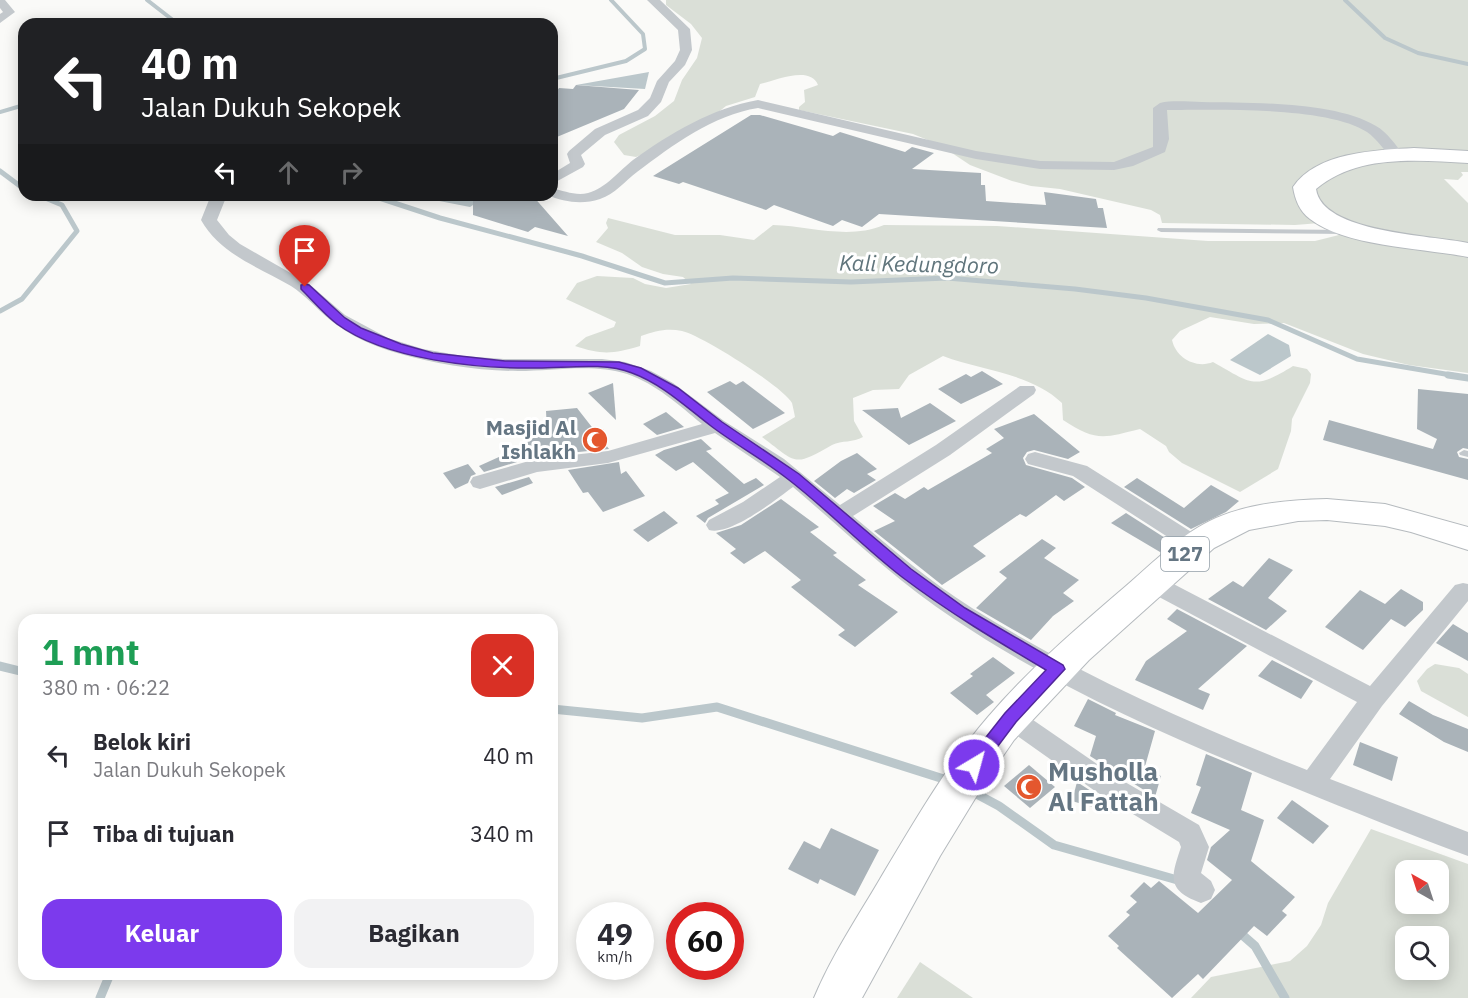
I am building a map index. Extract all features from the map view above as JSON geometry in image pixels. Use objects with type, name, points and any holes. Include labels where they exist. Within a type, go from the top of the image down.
[{"type":"main road","points":[[1468,157],[1431,154],[1353,161],[1323,172],[1304,187],[1306,200],[1313,210],[1331,222],[1353,232],[1468,250]]},
{"type":"main road","name":"127","points":[[837,998],[874,929],[949,804],[974,765],[1011,718],[1057,669],[1152,583],[1213,532],[1240,521],[1273,514],[1323,509],[1395,516],[1435,526],[1468,539]]},
{"type":"street","points":[[558,176],[578,164],[574,154],[600,132],[643,113],[656,99],[663,81],[681,62],[686,50],[684,29],[653,0]]},
{"type":"street","points":[[0,1],[9,12],[0,20]]},
{"type":"street","points":[[558,194],[580,199],[600,195],[670,143],[728,111],[758,104],[976,155],[1040,165],[1114,166],[1128,163],[1160,149],[1162,140],[1160,108],[1165,106],[1330,115],[1370,128],[1397,156]]},
{"type":"street","points":[[217,201],[209,220],[218,235],[305,287],[341,321],[357,331],[397,347],[432,356],[480,363],[619,366],[637,371],[673,391],[717,425],[794,477],[906,573],[960,612],[1057,669],[1171,723],[1312,783],[1468,844]]},
{"type":"street","points":[[838,516],[943,450],[1027,390]]},
{"type":"street","points":[[480,482],[536,466],[618,455],[687,436],[717,425]]},
{"type":"street","points":[[1035,459],[1080,471],[1196,545]]},
{"type":"street","points":[[717,525],[750,507],[794,477]]},
{"type":"street","points":[[1152,583],[1373,699]]},
{"type":"street","points":[[1312,783],[1373,699],[1463,591]]},
{"type":"street","points":[[1011,718],[1104,783],[1189,834],[1195,847],[1185,875],[1201,890]]},
{"type":"lane","points":[[1161,230],[1353,232]]},
{"type":"shaded area","points":[[666,0],[1468,0],[1468,172],[1461,172],[1463,175],[1458,180],[1444,179],[1468,203],[1468,373],[1409,365],[1363,354],[1284,323],[1254,324],[1210,317],[1180,331],[1172,340],[1174,346],[1182,357],[1194,363],[1213,362],[1252,381],[1269,379],[1293,366],[1307,369],[1311,374],[1310,383],[1292,419],[1291,431],[1278,469],[1240,492],[1182,463],[1169,452],[1166,446],[1140,429],[1109,436],[1092,435],[1063,420],[1062,403],[1036,385],[943,356],[909,375],[899,389],[873,390],[853,398],[854,421],[863,437],[836,443],[810,457],[796,459],[790,457],[762,437],[795,417],[792,403],[774,385],[705,341],[682,331],[666,330],[641,336],[640,346],[622,351],[600,352],[575,346],[586,337],[614,327],[616,322],[566,299],[577,283],[597,276],[633,278],[645,284],[666,288],[691,284],[683,277],[663,274],[642,267],[622,253],[596,242],[608,228],[606,223],[608,218],[675,235],[720,235],[754,240],[773,225],[843,232],[884,225],[997,226],[1208,241],[1315,241],[1347,233],[1320,223],[1295,225],[1162,223],[1160,215],[1151,210],[1060,189],[1031,186],[1012,181],[970,165],[940,145],[913,134],[799,110],[805,102],[804,90],[818,85],[814,79],[800,75],[760,84],[755,97],[726,106],[711,118],[662,146],[636,157],[624,155],[614,142],[619,135],[655,116],[674,101],[682,80],[697,58],[702,38],[691,24],[666,5]]},
{"type":"shaded area","points":[[649,72],[645,89],[576,85]]},
{"type":"shaded area","points":[[439,201],[475,201],[476,203],[470,207]]},
{"type":"shaded area","points":[[1268,334],[1289,345],[1291,356],[1260,375],[1230,360]]},
{"type":"shaded area","points":[[1435,664],[1459,668],[1468,674],[1468,717],[1421,691],[1417,681],[1427,669]]},
{"type":"shaded area","points":[[1371,829],[1468,864],[1468,998],[1191,998],[1211,977],[1290,961],[1307,946],[1321,925],[1328,903]]},
{"type":"shaded area","points":[[920,962],[973,998],[897,998]]},
{"type":"building","points":[[576,85],[639,90],[624,109],[558,136],[558,89],[573,89]]},
{"type":"building","points":[[751,115],[760,115],[833,136],[840,132],[905,152],[912,147],[934,153],[912,169],[981,173],[981,185],[985,185],[986,201],[1046,205],[1044,192],[1096,199],[1098,208],[1103,208],[1107,228],[879,214],[862,227],[842,220],[833,226],[774,205],[766,210],[683,182],[679,184],[653,176]]},
{"type":"building","points":[[473,201],[537,201],[568,236],[535,227],[528,232],[473,215]]},
{"type":"building","points":[[982,371],[1003,384],[961,404],[938,389],[966,374],[971,377]]},
{"type":"building","points":[[730,381],[736,385],[743,381],[785,413],[753,429],[707,392]]},
{"type":"building","points":[[613,383],[614,395],[616,420],[588,393]]},
{"type":"building","points":[[1418,389],[1468,394],[1468,449],[1463,448],[1457,452],[1459,457],[1468,459],[1468,480],[1323,440],[1329,420],[1433,449],[1437,439],[1417,429]]},
{"type":"building","points":[[930,403],[956,421],[909,445],[862,410],[898,408],[901,418]]},
{"type":"building","points":[[577,408],[609,449],[558,454],[555,449],[533,458],[519,443],[547,431],[546,411]]},
{"type":"building","points":[[666,412],[684,427],[657,435],[643,424]]},
{"type":"building","points":[[1034,414],[1080,452],[1068,459],[1034,450],[1027,452],[1023,458],[1026,465],[1072,478],[1085,487],[1064,501],[1056,495],[1026,517],[1020,514],[973,546],[986,556],[942,585],[874,531],[895,521],[873,506],[895,493],[905,499],[924,487],[928,490],[992,453],[986,449],[1004,438],[994,429]]},
{"type":"building","points":[[701,439],[712,449],[706,451],[744,484],[756,478],[764,485],[708,518],[705,523],[696,516],[719,504],[715,500],[729,493],[693,462],[676,471],[655,455]]},
{"type":"building","points":[[510,452],[517,462],[484,472],[479,466]]},
{"type":"building","points":[[857,453],[877,469],[867,474],[876,480],[854,493],[847,489],[835,498],[814,481],[841,461]]},
{"type":"building","points":[[619,462],[621,474],[626,471],[645,496],[603,512],[588,492],[583,493],[568,470]]},
{"type":"building","points":[[468,464],[476,474],[471,476],[468,483],[455,489],[443,473]]},
{"type":"building","points":[[529,477],[533,483],[502,495],[495,487]]},
{"type":"building","points":[[1137,478],[1184,508],[1211,485],[1239,501],[1226,512],[1191,529],[1124,487]]},
{"type":"building","points":[[781,499],[819,527],[810,532],[837,553],[833,555],[866,580],[858,585],[898,612],[855,647],[838,635],[845,630],[791,587],[801,580],[765,551],[744,564],[730,553],[736,549],[716,533],[741,525]]},
{"type":"building","points":[[664,511],[678,523],[648,542],[633,530]]},
{"type":"building","points":[[1126,513],[1173,543],[1160,552],[1111,523]]},
{"type":"building","points":[[1042,539],[1056,548],[1044,558],[1079,580],[1063,593],[1074,601],[1053,616],[1031,640],[976,608],[1007,578],[999,572]]},
{"type":"building","points":[[1269,558],[1293,570],[1268,598],[1287,611],[1266,630],[1208,599],[1233,581],[1243,587]]},
{"type":"building","points":[[1401,589],[1423,602],[1423,610],[1405,627],[1391,619],[1363,650],[1325,627],[1360,590],[1385,604]]},
{"type":"building","points":[[1177,609],[1247,646],[1198,689],[1210,694],[1203,710],[1135,680],[1146,661],[1187,631],[1167,619]]},
{"type":"building","points":[[1453,624],[1468,633],[1468,661],[1436,643]]},
{"type":"building","points":[[993,657],[1015,673],[986,695],[994,702],[977,715],[950,693]]},
{"type":"building","points":[[1272,660],[1313,681],[1301,699],[1258,676]]},
{"type":"building","points":[[1088,699],[1116,713],[1115,715],[1155,731],[1144,770],[1161,776],[1155,797],[1090,756],[1096,736],[1074,726]]},
{"type":"building","points":[[1409,701],[1433,715],[1468,729],[1468,752],[1444,742],[1399,714]]},
{"type":"building","points":[[1360,742],[1398,757],[1392,781],[1353,765]]},
{"type":"building","points":[[1206,754],[1252,773],[1241,810],[1264,820],[1251,861],[1295,897],[1282,911],[1287,915],[1267,936],[1254,926],[1203,979],[1198,974],[1172,998],[1117,948],[1119,946],[1108,936],[1130,915],[1126,912],[1137,902],[1130,896],[1144,882],[1151,888],[1159,881],[1198,913],[1232,880],[1207,860],[1211,847],[1230,830],[1191,813],[1201,787],[1196,785]]},
{"type":"building","name":"Musholla Al Fattah","points":[[1029,765],[1055,787],[1030,808],[1004,786]]},
{"type":"building","points":[[1077,782],[1113,805],[1112,813],[1072,801]]},
{"type":"building","points":[[1292,800],[1329,826],[1313,844],[1277,818]]},
{"type":"building","points":[[831,828],[879,850],[855,896],[820,879],[818,884],[788,869],[804,841],[820,849]]},
{"type":"waterway","points":[[147,0],[170,18]]},
{"type":"waterway","name":"Kali Kedungdoro","points":[[558,78],[626,61],[645,49],[643,34],[611,0]]},
{"type":"waterway","points":[[1345,0],[1385,38],[1418,53],[1468,64]]},
{"type":"waterway","points":[[0,112],[18,107]]},
{"type":"waterway","points":[[0,171],[18,184]]},
{"type":"waterway","points":[[0,311],[22,299],[77,231],[62,205],[52,201]]},
{"type":"waterway","name":"Kali Kedungdoro","points":[[388,201],[440,218],[582,256],[665,283],[733,278],[851,282],[947,278],[1075,289],[1146,298],[1268,320],[1357,359],[1457,376]]},
{"type":"waterway","name":"Kali Kedungdoro","points":[[1448,375],[1468,378]]},
{"type":"waterway","points":[[0,666],[18,670]]},
{"type":"waterway","points":[[558,710],[642,718],[717,707],[950,781]]},
{"type":"waterway","points":[[971,791],[999,806],[1054,845],[1181,881]]},
{"type":"waterway","points":[[1239,932],[1255,946],[1285,998]]},
{"type":"waterway","points":[[100,998],[108,980]]},
{"type":"place","name":"Masjid Al Ishlakh","points":[[595,440]]},
{"type":"place","name":"Musholla Al Fattah","points":[[1029,787]]},
{"type":"route","points":[[305,287],[341,321],[357,331],[397,347],[432,356],[505,365],[596,364],[619,366],[637,371],[673,391],[717,425],[762,453],[794,477],[906,573],[960,612],[1057,669],[1011,718],[974,765]]}]
